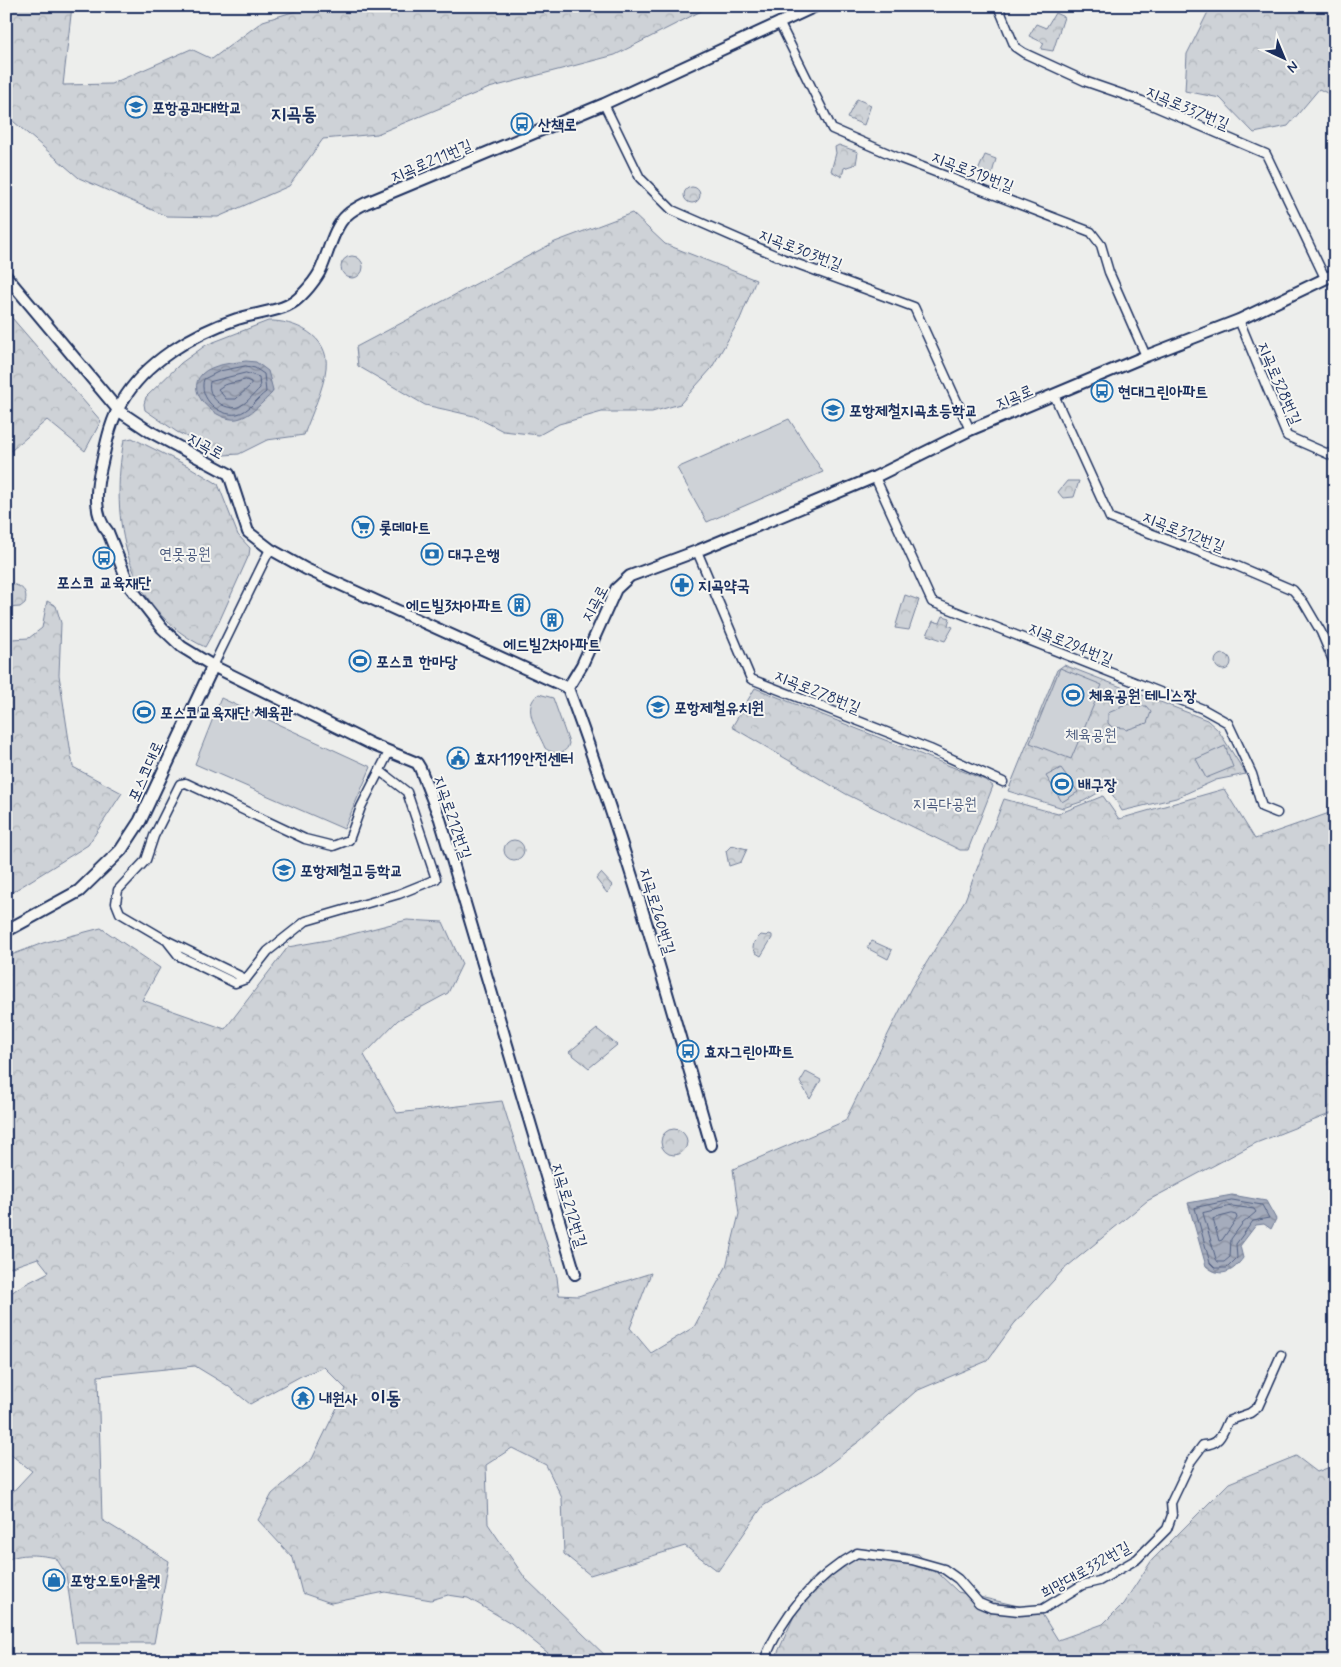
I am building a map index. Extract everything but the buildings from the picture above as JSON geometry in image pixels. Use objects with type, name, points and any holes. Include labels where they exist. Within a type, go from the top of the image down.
[{"type":"main road","name":"지곡로211번길","points":[[118,411],[133,386],[180,345],[235,319],[295,301],[320,272],[332,240],[346,215],[366,203],[604,104],[816,6]]},
{"type":"main road","name":"지곡로","points":[[6,276],[118,411],[149,431],[229,474],[248,532],[270,549],[306,569],[568,688],[582,665],[616,589],[630,576],[697,551],[875,477],[970,430],[1146,356],[1238,320],[1330,276]]},
{"type":"main road","name":"지곡로212번길","points":[[118,411],[106,441],[100,470],[98,491],[99,517],[108,532],[130,587],[173,640],[213,666],[389,752],[417,763],[440,819],[575,1274]]},
{"type":"main road","name":"포스코대로","points":[[6,931],[79,891],[121,850],[140,821],[213,666]]},
{"type":"main road","name":"지곡로260번길","points":[[568,688],[597,768],[650,937],[711,1145]]},
{"type":"street","name":"지곡로337번길","points":[[998,6],[1015,47],[1024,52],[1087,82],[1142,101],[1266,154],[1330,276]]},
{"type":"street","name":"지곡로319번길","points":[[779,22],[832,129],[899,158],[1091,232],[1101,245],[1109,272],[1146,356]]},
{"type":"street","name":"지곡로303번길","points":[[604,104],[640,178],[672,210],[784,259],[914,307],[970,430]]},
{"type":"street","name":"지곡로328번길","points":[[1238,320],[1287,436],[1335,457]]},
{"type":"street","name":"지곡로312번길","points":[[1054,395],[1110,518],[1237,566],[1293,590],[1304,603],[1321,632],[1335,665]]},
{"type":"street","name":"지곡로294번길","points":[[875,477],[932,602],[1201,708],[1228,723],[1252,774],[1262,807],[1277,814]]},
{"type":"street","name":"포스코대로","points":[[213,666],[270,549]]},
{"type":"street","name":"지곡로278번길","points":[[697,551],[751,679],[930,749],[1003,782]]},
{"type":"street","points":[[380,771],[407,792],[436,879],[399,894],[306,921],[268,951],[246,979],[166,940],[120,913],[116,904],[118,890],[146,860],[151,844],[180,784],[186,783],[305,839],[333,846],[349,840],[362,807],[389,752]]},
{"type":"street","name":"희망대로332번길","points":[[764,1661],[770,1644],[811,1588],[845,1559],[857,1553],[912,1560],[944,1569],[958,1579],[979,1603],[991,1608],[1019,1611],[1043,1609],[1082,1585],[1099,1581],[1137,1559],[1167,1530],[1172,1515],[1171,1503],[1191,1461],[1203,1445],[1212,1445],[1221,1438],[1228,1421],[1250,1413],[1258,1407],[1281,1355]]},
{"type":"green space","points":[[6,6],[72,6],[63,85],[111,84],[191,49],[212,59],[263,21],[312,6],[711,6],[615,55],[489,88],[377,134],[323,139],[289,186],[218,217],[166,216],[79,178],[6,115]]},
{"type":"green space","points":[[1211,6],[1335,6],[1335,97],[1319,89],[1288,126],[1254,133],[1220,98],[1185,91],[1187,54]]},
{"type":"green space","points":[[1055,13],[1064,17],[1053,51],[1041,49],[1044,43],[1029,36],[1036,24],[1046,28]]},
{"type":"green space","points":[[857,99],[871,105],[864,125],[847,118]]},
{"type":"green space","points":[[839,145],[858,152],[856,164],[844,168],[842,177],[831,171],[836,153],[835,147]]},
{"type":"green space","points":[[985,155],[996,159],[991,177],[977,173]]},
{"type":"green space","points":[[689,187],[695,187],[700,192],[698,201],[689,203],[684,198],[684,192]]},
{"type":"green space","points":[[632,213],[665,244],[756,280],[740,319],[711,369],[680,404],[652,412],[602,412],[559,424],[539,435],[503,431],[474,416],[425,405],[358,366],[356,347],[555,242]]},
{"type":"green space","points":[[348,256],[356,256],[363,263],[363,271],[356,278],[348,278],[341,271],[341,263]]},
{"type":"green space","points":[[6,311],[101,421],[85,451],[47,420],[6,455]]},
{"type":"green space","points":[[268,321],[289,323],[308,332],[322,347],[326,357],[323,384],[304,435],[267,440],[239,454],[224,455],[177,432],[145,410],[146,397],[181,363],[206,345]]},
{"type":"green space","points":[[789,419],[823,472],[707,522],[677,468]]},
{"type":"green space","name":"연못공원","points":[[132,438],[188,466],[218,484],[238,535],[250,548],[249,555],[219,622],[205,647],[178,631],[157,610],[141,586],[129,559],[122,530],[119,500],[124,440]]},
{"type":"green space","points":[[1067,481],[1079,481],[1074,497],[1063,498],[1058,492]]},
{"type":"green space","points":[[6,584],[19,586],[26,594],[25,603],[20,607],[6,608]]},
{"type":"green space","points":[[905,595],[919,600],[909,630],[895,628]]},
{"type":"green space","points":[[47,601],[56,606],[61,623],[59,675],[73,767],[122,793],[88,845],[6,896],[6,657],[9,655],[12,639],[29,638],[42,628]]},
{"type":"green space","points":[[943,616],[950,618],[948,625],[953,627],[945,641],[927,635],[933,621],[940,623]]},
{"type":"green space","points":[[1223,654],[1229,656],[1231,662],[1229,668],[1223,670],[1217,668],[1215,662],[1217,656]]},
{"type":"green space","name":"체육공원","points":[[1064,665],[1207,720],[1218,730],[1246,774],[1216,780],[1176,798],[1122,811],[1108,787],[1084,801],[1063,808],[1008,791],[1057,670]]},
{"type":"green space","points":[[1060,668],[1102,685],[1071,759],[1030,743]]},
{"type":"green space","name":"지곡다공원","points":[[755,688],[985,780],[993,786],[968,850],[960,850],[846,794],[732,727]]},
{"type":"green space","points":[[539,694],[553,698],[569,743],[563,752],[556,753],[545,748],[532,720],[531,706]]},
{"type":"green space","points":[[221,698],[371,767],[344,829],[195,764]]},
{"type":"green space","points":[[1135,703],[1136,706],[1146,706],[1151,712],[1147,723],[1126,730],[1125,728],[1112,727],[1108,723],[1108,713],[1120,708],[1120,706]]},
{"type":"green space","points":[[1225,746],[1233,767],[1206,778],[1196,759]]},
{"type":"green space","name":"배구장","points":[[1061,768],[1078,792],[1062,802],[1046,776]]},
{"type":"green space","points":[[1224,789],[1255,839],[1335,811],[1335,1112],[1256,1143],[1147,1201],[1063,1270],[1014,1324],[987,1361],[916,1391],[861,1440],[823,1469],[763,1506],[718,1571],[685,1546],[590,1575],[564,1554],[562,1498],[546,1465],[512,1448],[486,1465],[488,1524],[525,1578],[611,1661],[558,1661],[511,1623],[468,1598],[448,1595],[431,1600],[385,1592],[331,1603],[302,1593],[293,1558],[258,1520],[272,1494],[312,1459],[346,1389],[324,1367],[301,1376],[250,1404],[228,1386],[195,1366],[98,1376],[102,1520],[169,1561],[154,1643],[76,1643],[66,1574],[56,1558],[24,1555],[6,1561],[6,1499],[32,1471],[6,1451],[6,1297],[18,1288],[49,1272],[38,1258],[6,1269],[6,957],[43,943],[101,928],[160,968],[142,1000],[225,1029],[288,947],[333,939],[407,920],[443,922],[462,964],[448,993],[398,1020],[364,1055],[397,1113],[502,1101],[557,1277],[559,1295],[578,1296],[651,1273],[630,1328],[651,1353],[694,1327],[726,1267],[739,1214],[733,1169],[845,1121],[911,988],[965,900],[1004,799],[1058,814],[1103,796],[1119,819]]},
{"type":"green space","points":[[514,840],[521,843],[524,850],[521,857],[514,860],[507,857],[504,850],[507,843]]},
{"type":"green space","points":[[732,845],[747,849],[741,862],[729,866],[726,851]]},
{"type":"green space","points":[[601,873],[613,886],[607,893],[596,879]]},
{"type":"green space","points":[[769,934],[772,935],[772,938],[761,956],[753,948],[754,942],[761,935],[767,936]]},
{"type":"green space","points":[[872,941],[892,950],[888,959],[867,948]]},
{"type":"green space","points":[[597,1029],[617,1045],[589,1068],[569,1052]]},
{"type":"green space","points":[[806,1072],[821,1080],[810,1099],[800,1082]]},
{"type":"green space","points":[[674,1129],[683,1133],[687,1142],[683,1151],[674,1155],[665,1151],[661,1142],[665,1133]]},
{"type":"green space","points":[[1296,1456],[1317,1472],[1335,1465],[1335,1661],[774,1661],[810,1580],[855,1549],[918,1554],[958,1592],[1040,1611],[1058,1640],[1103,1624],[1123,1604],[1152,1560],[1229,1483]]},
{"type":"water","points":[[246,361],[256,362],[268,371],[273,390],[256,409],[247,415],[242,418],[229,419],[205,405],[197,389],[197,382],[202,374],[211,368],[223,364]]},
{"type":"water","points":[[1232,1195],[1266,1201],[1276,1219],[1271,1229],[1264,1224],[1256,1225],[1240,1246],[1243,1258],[1231,1270],[1222,1273],[1211,1270],[1206,1266],[1188,1203]]},
{"type":"place","name":"포항공과대학교","points":[[136,107]]},
{"type":"place","name":"산책로","points":[[522,124]]},
{"type":"place","name":"현대그린아파트","points":[[1102,391]]},
{"type":"place","name":"포항제철지곡초등학교","points":[[833,410]]},
{"type":"place","name":"롯데마트","points":[[363,527]]},
{"type":"place","name":"대구은행","points":[[432,554]]},
{"type":"place","name":"포스코 교육재단","points":[[104,558]]},
{"type":"place","name":"지곡약국","points":[[682,585]]},
{"type":"place","name":"에드빌3차아파트","points":[[519,605]]},
{"type":"place","name":"에드빌2차아파트","points":[[552,620]]},
{"type":"place","name":"포스코 한마당","points":[[360,661]]},
{"type":"place","name":"체육공원 테니스장","points":[[1073,695]]},
{"type":"place","name":"포항제철유치원","points":[[658,707]]},
{"type":"place","name":"포스코교육재단 체육관","points":[[144,712]]},
{"type":"place","name":"효자119안전센터","points":[[458,758]]},
{"type":"place","name":"배구장","points":[[1062,784]]},
{"type":"place","name":"포항제철고등학교","points":[[284,870]]},
{"type":"place","name":"효자그린아파트","points":[[688,1051]]},
{"type":"place","name":"내원사","points":[[303,1398]]},
{"type":"place","name":"포항오토아울렛","points":[[54,1580]]},
{"type":"district","name":"지곡동","points":[[294,113]]},
{"type":"district","name":"이동","points":[[386,1397]]}]
